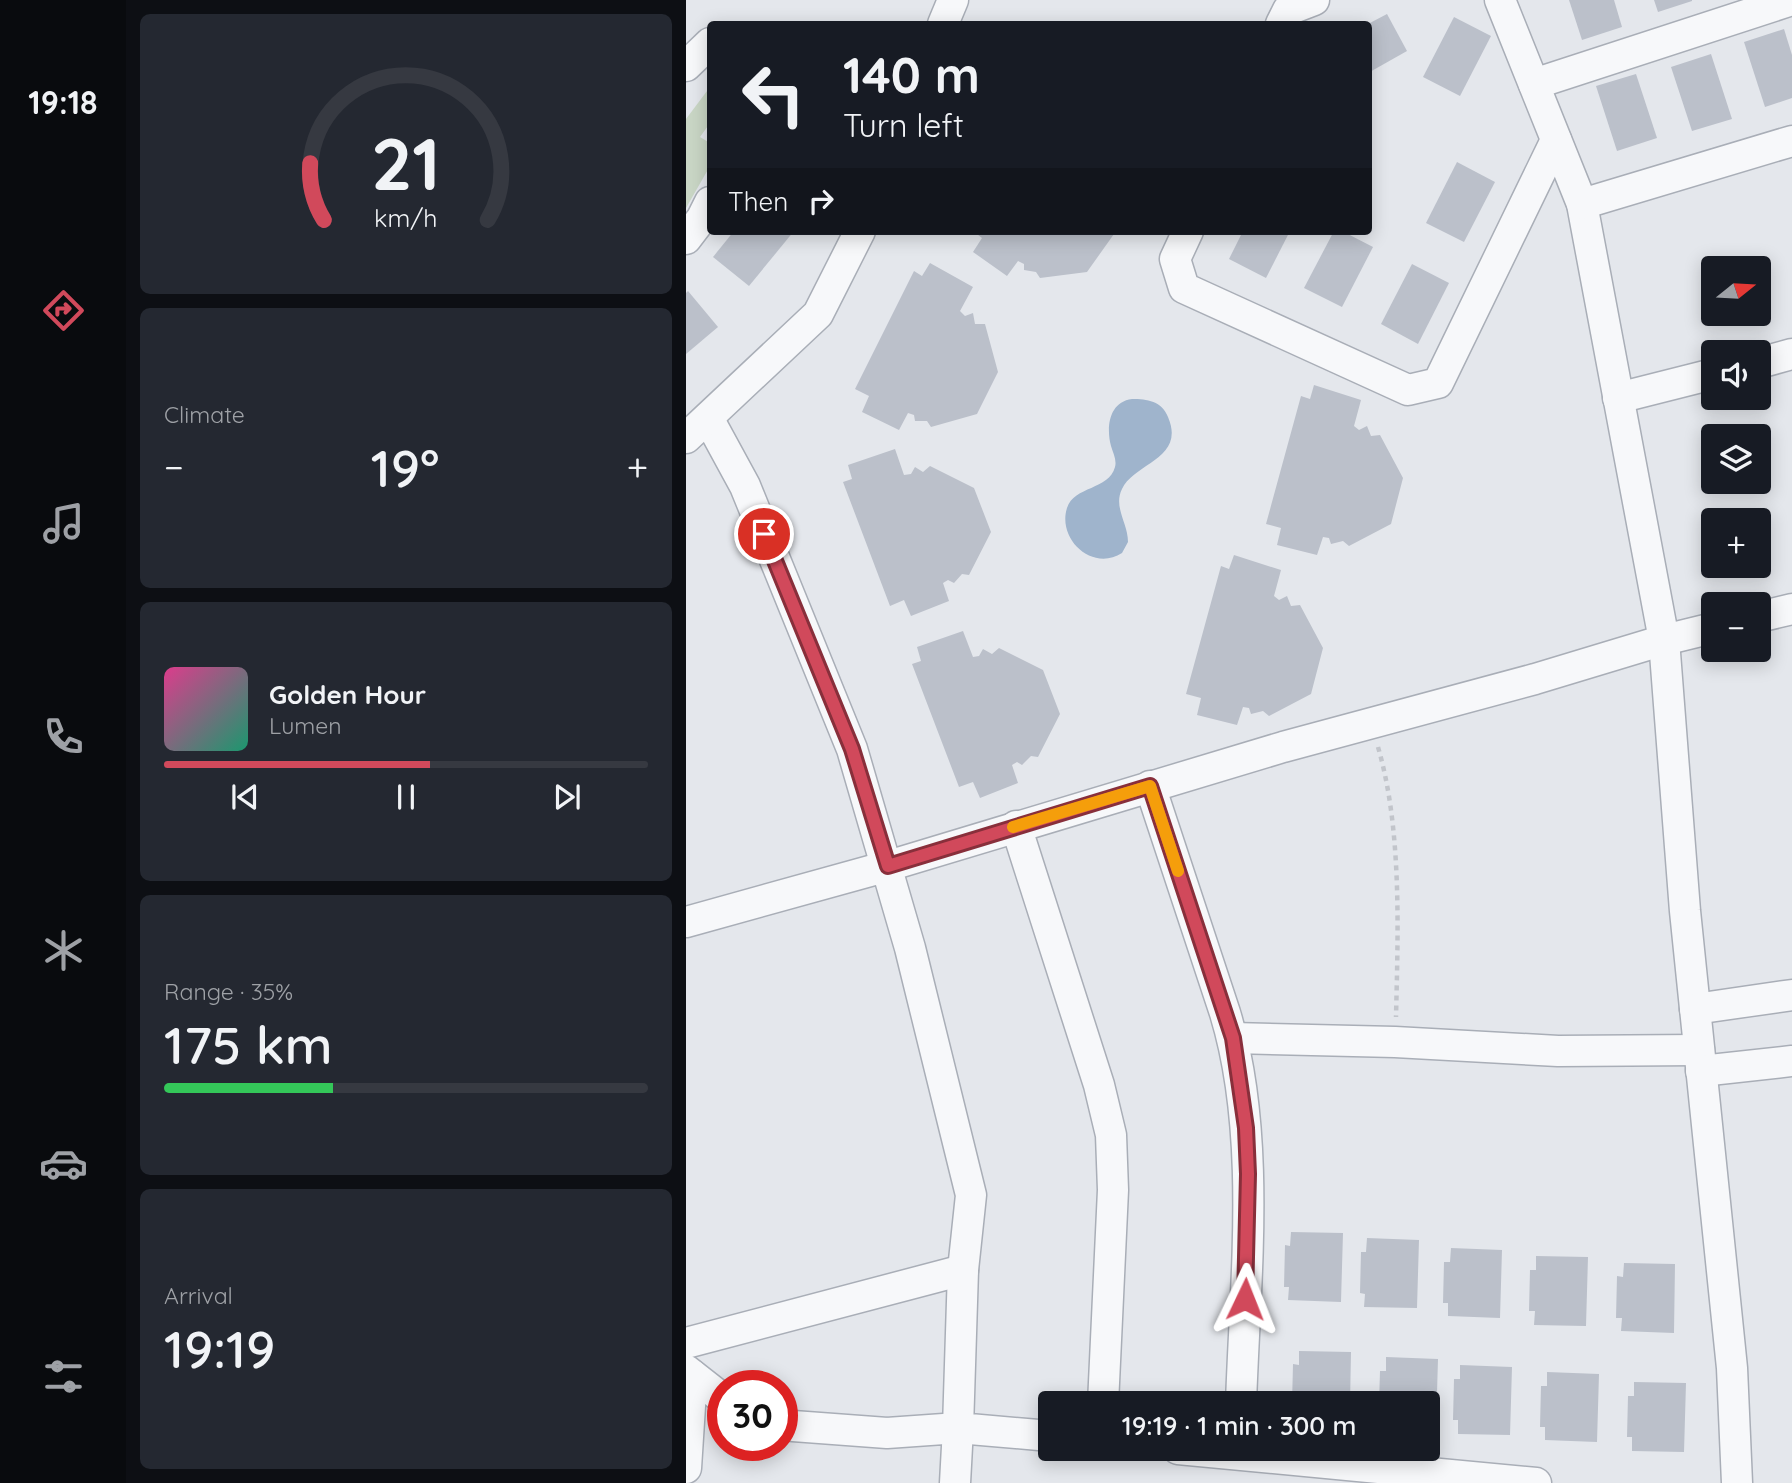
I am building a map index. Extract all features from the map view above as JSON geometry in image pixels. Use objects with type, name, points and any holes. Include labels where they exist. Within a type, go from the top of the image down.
[{"type":"street","points":[[944,21],[953,0]]},
{"type":"street","points":[[1282,21],[1288,10],[1314,0]]},
{"type":"street","points":[[1500,0],[1581,204],[1664,640],[1695,1009],[1732,1368],[1737,1483]]},
{"type":"street","points":[[1534,84],[1792,0]]},
{"type":"street","points":[[686,66],[707,46]]},
{"type":"street","points":[[1186,235],[1175,259],[1184,288],[1408,390],[1438,383],[1556,140]]},
{"type":"street","points":[[1581,204],[1792,141]]},
{"type":"street","points":[[686,239],[707,208]]},
{"type":"street","points":[[686,438],[818,314],[858,235]]},
{"type":"street","points":[[1771,360],[1792,354]]},
{"type":"street","points":[[1618,398],[1701,377]]},
{"type":"street","points":[[708,418],[745,486],[852,749],[888,866],[971,1195],[963,1270],[955,1483]]},
{"type":"street","points":[[1771,614],[1792,610]]},
{"type":"street","points":[[686,922],[888,866],[1150,786],[1701,631]]},
{"type":"street","points":[[1150,786],[1233,1038],[1246,1128],[1248,1174],[1241,1391]]},
{"type":"street","points":[[1016,826],[1106,1110],[1111,1135],[1113,1190],[1104,1391]]},
{"type":"street","points":[[1695,1009],[1792,995]]},
{"type":"street","points":[[1233,1038],[1395,1042],[1700,1060],[1792,1061]]},
{"type":"street","points":[[686,1343],[963,1270]]},
{"type":"street","points":[[689,1372],[707,1386]]},
{"type":"street","points":[[686,1468],[689,1372]]},
{"type":"street","points":[[798,1426],[887,1433],[958,1428],[1038,1435]]},
{"type":"street","points":[[1326,1461],[1536,1483]]},
{"type":"path","points":[[1370,723],[1390,800],[1398,918],[1395,1042]]},
{"type":"green space","points":[[707,91],[707,127],[700,137],[707,141],[707,171],[686,208],[686,119]]},
{"type":"water","points":[[1132,399],[1148,400],[1162,407],[1172,431],[1170,442],[1165,451],[1128,480],[1122,489],[1119,502],[1128,542],[1122,553],[1111,558],[1089,556],[1072,541],[1067,531],[1067,508],[1077,496],[1112,474],[1116,462],[1110,439],[1111,416],[1118,405]]},
{"type":"building","points":[[1569,0],[1614,0],[1622,27],[1582,40]]},
{"type":"building","points":[[1654,0],[1692,0],[1692,1],[1658,12]]},
{"type":"building","points":[[1387,14],[1407,51],[1372,71],[1372,22]]},
{"type":"building","points":[[1454,17],[1491,36],[1460,96],[1423,77]]},
{"type":"building","points":[[1784,29],[1792,55],[1792,98],[1765,107],[1744,42]]},
{"type":"building","points":[[1711,54],[1732,119],[1692,131],[1671,67]]},
{"type":"building","points":[[1636,74],[1657,138],[1617,151],[1596,86]]},
{"type":"building","points":[[1457,162],[1495,182],[1464,242],[1426,223]]},
{"type":"building","points":[[731,235],[791,235],[749,286],[713,257]]},
{"type":"building","points":[[978,235],[1113,235],[1087,272],[1040,278],[1036,272],[1024,270],[1024,264],[1018,261],[1007,276],[973,252],[982,238]]},
{"type":"building","points":[[1241,235],[1288,235],[1266,278],[1229,259]]},
{"type":"building","points":[[1332,235],[1350,235],[1373,247],[1342,307],[1304,288]]},
{"type":"building","points":[[930,263],[973,287],[960,311],[965,316],[973,313],[975,324],[985,324],[998,372],[977,414],[931,427],[927,421],[915,421],[914,415],[908,413],[899,430],[862,412],[869,396],[855,389],[914,271],[922,276]]},
{"type":"building","points":[[1412,264],[1449,283],[1418,344],[1381,324]]},
{"type":"building","points":[[688,291],[718,327],[686,354],[686,293]]},
{"type":"building","points":[[1314,385],[1361,400],[1354,426],[1359,430],[1367,426],[1371,436],[1380,435],[1403,478],[1391,524],[1349,546],[1343,541],[1331,544],[1329,538],[1323,537],[1317,555],[1277,545],[1281,528],[1266,524],[1301,396],[1310,399]]},
{"type":"building","points":[[895,449],[904,475],[911,474],[915,467],[923,472],[930,466],[974,488],[991,532],[969,575],[962,574],[954,583],[948,580],[943,583],[949,601],[911,616],[904,600],[890,606],[843,482],[852,479],[848,465]]},
{"type":"building","points":[[1234,555],[1281,570],[1274,596],[1279,600],[1287,596],[1291,606],[1300,605],[1323,648],[1311,694],[1269,716],[1263,711],[1251,714],[1249,708],[1243,707],[1237,725],[1197,715],[1201,698],[1186,694],[1221,566],[1229,569]]},
{"type":"building","points":[[963,631],[973,657],[979,656],[983,649],[992,654],[999,648],[1043,670],[1060,714],[1038,757],[1031,756],[1022,765],[1017,762],[1012,765],[1018,783],[980,798],[973,782],[959,787],[912,664],[921,661],[917,647]]},
{"type":"building","points":[[1291,1232],[1343,1233],[1341,1302],[1288,1300],[1289,1287],[1284,1287],[1285,1245],[1290,1246]]},
{"type":"building","points":[[1367,1238],[1419,1240],[1417,1308],[1364,1307],[1365,1294],[1360,1293],[1361,1252],[1366,1252]]},
{"type":"building","points":[[1451,1248],[1502,1250],[1500,1318],[1448,1316],[1448,1303],[1443,1303],[1444,1262],[1450,1262]]},
{"type":"building","points":[[1536,1256],[1588,1257],[1586,1326],[1534,1325],[1535,1311],[1529,1311],[1530,1270],[1536,1270]]},
{"type":"building","points":[[1624,1263],[1675,1264],[1674,1333],[1621,1331],[1622,1318],[1616,1318],[1617,1276],[1623,1277]]},
{"type":"building","points":[[1299,1351],[1351,1352],[1350,1391],[1292,1391],[1293,1364],[1299,1365]]},
{"type":"building","points":[[1386,1357],[1438,1359],[1437,1391],[1379,1391],[1380,1371],[1386,1371]]},
{"type":"building","points":[[1460,1365],[1512,1367],[1510,1435],[1458,1434],[1458,1420],[1453,1420],[1454,1379],[1460,1379]]},
{"type":"building","points":[[1547,1372],[1599,1374],[1597,1442],[1545,1440],[1545,1427],[1540,1427],[1541,1386],[1547,1386]]},
{"type":"building","points":[[1634,1382],[1686,1383],[1684,1452],[1632,1451],[1632,1437],[1627,1437],[1628,1396],[1634,1396]]},
{"type":"slow traffic","points":[[1013,827],[1150,786],[1178,871]]},
{"type":"route","points":[[764,534],[852,749],[888,866],[1150,786],[1233,1038],[1246,1128],[1248,1174],[1245,1299]]}]
